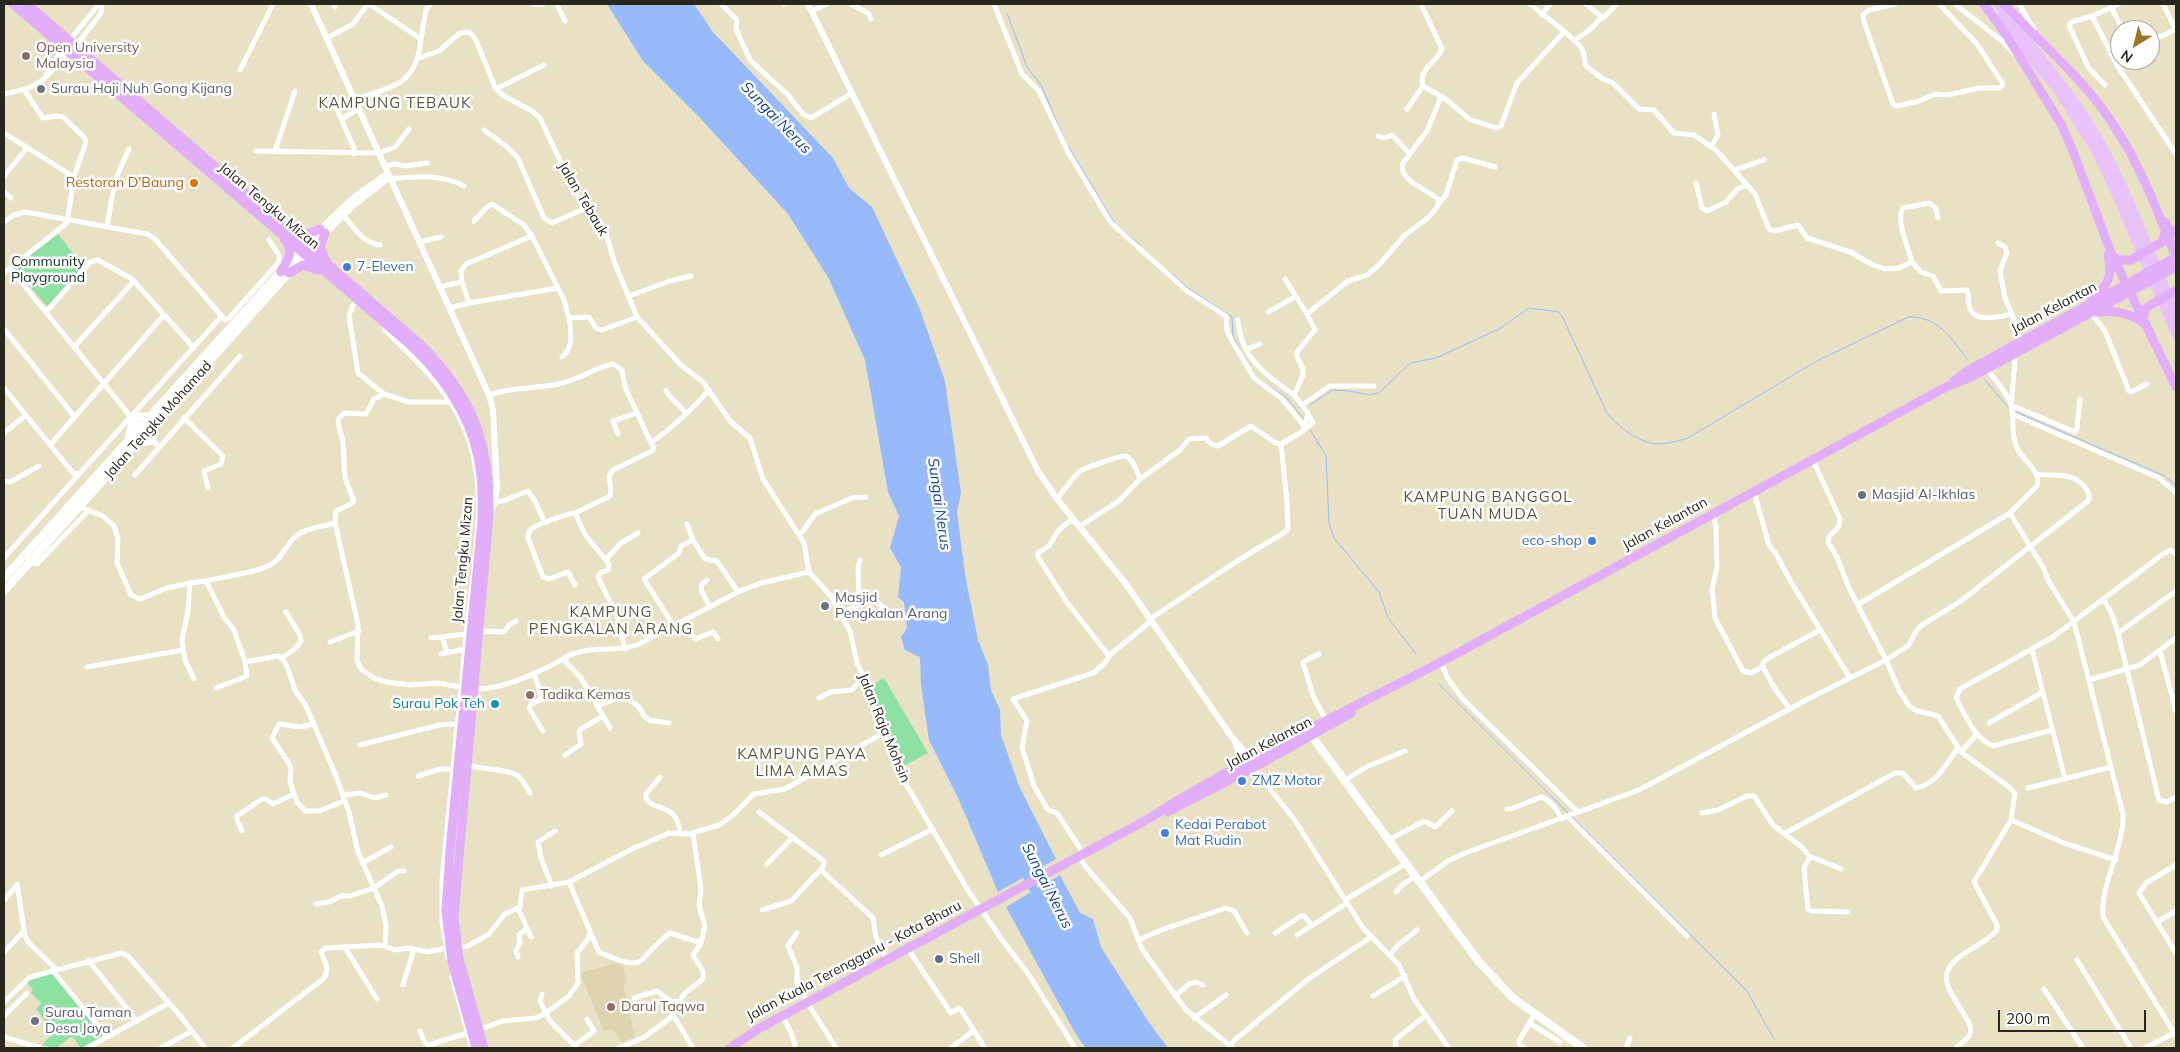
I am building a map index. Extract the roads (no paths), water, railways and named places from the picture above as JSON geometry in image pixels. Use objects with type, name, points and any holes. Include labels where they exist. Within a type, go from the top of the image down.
[{"type":"highway","name":"Jalan Tengku Mizan","points":[[13,4],[65,50],[277,225]]},
{"type":"highway","name":"Jalan Tengku Mizan","points":[[26,4],[331,272],[420,344],[437,360],[470,409],[484,448],[492,502],[489,515],[480,631],[472,690],[451,948],[484,1048]]},
{"type":"highway","points":[[1986,4],[2056,117],[2071,146],[2104,237],[2176,387]]},
{"type":"highway","points":[[2004,4],[2101,107],[2118,131],[2142,174],[2176,257]]},
{"type":"highway","points":[[2153,200],[2170,229],[2176,233]]},
{"type":"highway","points":[[277,225],[300,234],[323,231],[320,249],[331,272]]},
{"type":"highway","points":[[277,225],[290,249],[285,272]]},
{"type":"highway","points":[[2112,255],[2118,260],[2131,260],[2162,242],[2166,231]]},
{"type":"highway","points":[[2073,313],[2100,292],[2107,283],[2111,272],[2104,237]]},
{"type":"highway","name":"Jalan Kelantan","points":[[1310,733],[1326,720],[1441,662],[1948,386],[1986,369],[2091,313],[2176,257]]},
{"type":"highway","points":[[285,272],[305,265],[331,272]]},
{"type":"highway","name":"Jalan Kelantan","points":[[1948,386],[1967,371],[2021,340],[2073,313],[2176,267]]},
{"type":"highway","name":"Jalan Tengku Mizan","points":[[331,272],[358,301],[414,348],[444,381],[467,422],[477,452],[481,475],[482,521],[450,850],[446,911],[451,948],[476,1048]]},
{"type":"highway","points":[[2144,321],[2146,308],[2176,290]]},
{"type":"highway","points":[[2091,313],[2125,312],[2144,321]]},
{"type":"highway","name":"Jalan Kelantan","points":[[994,902],[1152,817],[1161,815],[1249,763],[1374,701],[1395,686]]},
{"type":"highway","name":"Jalan Kuala Terengganu - Kota Bharu","points":[[730,1048],[748,1034],[994,902]]},
{"type":"main road","points":[[1986,4],[2057,90],[2077,119],[2104,166],[2138,235]]},
{"type":"main road","points":[[1998,4],[2065,86],[2110,161],[2138,235],[2173,317],[2176,335]]},
{"type":"main road","name":"Jalan Tengku Mohamad","points":[[4,578],[128,442],[153,426],[305,249]]},
{"type":"main road","name":"Jalan Tengku Mohamad","points":[[4,591],[138,442],[151,416],[285,272]]},
{"type":"main road","points":[[128,442],[131,430],[131,417],[151,416]]},
{"type":"main road","points":[[138,442],[156,444],[153,426]]},
{"type":"main road","points":[[1310,733],[1479,962],[1506,991],[1562,1039],[1583,1048]]},
{"type":"street","points":[[240,70],[273,4]]},
{"type":"street","points":[[311,4],[396,188],[488,395],[493,410],[497,487],[492,502],[503,501],[528,491],[535,500],[545,524]]},
{"type":"street","points":[[327,38],[349,28],[368,4],[421,39]]},
{"type":"street","points":[[355,100],[401,82],[412,72],[419,58],[426,10],[430,4]]},
{"type":"street","points":[[533,4],[543,4]]},
{"type":"street","points":[[557,4],[566,21]]},
{"type":"street","points":[[721,4],[738,20],[736,29],[750,60],[785,92],[806,116],[811,118],[852,93]]},
{"type":"street","points":[[808,4],[1038,471],[1057,499],[1116,570],[1249,763],[1294,819],[1346,902],[1372,938],[1399,965],[1414,999],[1450,1048]]},
{"type":"street","points":[[812,11],[827,4]]},
{"type":"street","points":[[851,4],[868,13],[871,19]]},
{"type":"street","points":[[994,4],[1022,74],[1037,87],[1068,152],[1111,223],[1187,291],[1226,316],[1227,331],[1254,378],[1281,398],[1307,424]]},
{"type":"street","points":[[1407,109],[1423,86],[1425,69],[1439,55],[1442,49],[1421,4]]},
{"type":"street","points":[[1530,4],[1575,40],[1584,51],[1586,66],[1603,79],[1613,83],[1639,109],[1654,110],[1674,133],[1694,135],[1712,147],[1755,194],[1770,230],[1798,225],[1806,238],[1850,252],[1873,265],[1885,269],[1899,268],[1912,262]]},
{"type":"street","points":[[1542,15],[1550,4]]},
{"type":"street","points":[[1586,4],[1601,18]]},
{"type":"street","points":[[1575,40],[1591,29],[1601,18],[1606,17],[1617,4]]},
{"type":"street","points":[[1896,4],[1869,10],[1863,15],[1893,104],[1896,106],[1916,102],[1936,94],[1948,95],[1979,88],[2000,88],[2003,84],[1977,44],[1939,4]]},
{"type":"street","points":[[1955,4],[2002,41],[2023,63]]},
{"type":"street","points":[[2019,4],[2031,26],[2064,66]]},
{"type":"street","points":[[2105,85],[2088,67],[2069,26],[2072,22],[2120,4]]},
{"type":"street","points":[[2160,37],[2176,30],[2163,4]]},
{"type":"street","points":[[72,44],[99,5]]},
{"type":"street","points":[[72,44],[99,5]]},
{"type":"street","points":[[2111,7],[2118,20]]},
{"type":"street","points":[[2092,16],[2110,52]]},
{"type":"street","points":[[419,58],[439,51],[460,33],[469,32],[475,38],[496,89],[544,65]]},
{"type":"street","points":[[1423,86],[1442,97],[1470,119],[1499,128],[1517,83],[1564,32]]},
{"type":"street","points":[[4,94],[25,91],[43,80],[49,75],[65,50]]},
{"type":"street","points":[[2121,70],[2176,154]]},
{"type":"street","name":"Jalan Tebauk","points":[[496,89],[540,118],[566,173],[586,208],[604,227],[614,261],[637,318],[681,365],[703,382],[730,421],[750,438],[763,479],[800,535],[807,552],[809,572]]},
{"type":"street","points":[[275,151],[295,90]]},
{"type":"street","points":[[4,273],[62,229],[69,220],[74,177],[86,139],[63,117],[43,118],[25,91]]},
{"type":"street","points":[[1440,203],[1435,196],[1402,173],[1403,163],[1427,131],[1442,97]]},
{"type":"street","points":[[336,107],[354,148],[354,154]]},
{"type":"street","points":[[342,119],[359,108]]},
{"type":"street","points":[[1712,147],[1718,135],[1714,114]]},
{"type":"street","points":[[256,151],[379,153],[395,147],[409,129]]},
{"type":"street","points":[[484,130],[518,158],[544,218],[552,223],[586,208]]},
{"type":"street","points":[[4,133],[74,177]]},
{"type":"street","points":[[1378,136],[1384,138],[1389,134],[1392,135],[1410,154]]},
{"type":"street","points":[[4,176],[27,148]]},
{"type":"street","points":[[108,227],[115,180],[129,149]]},
{"type":"street","points":[[1307,314],[1348,281],[1368,275],[1405,235],[1429,217],[1446,194],[1457,160],[1463,158],[1495,167]]},
{"type":"street","points":[[1734,170],[1764,160]]},
{"type":"street","points":[[323,231],[378,183],[395,164],[405,166],[427,162]]},
{"type":"street","points":[[305,249],[353,198],[378,183],[388,172]]},
{"type":"street","points":[[388,172],[455,181],[464,186]]},
{"type":"street","points":[[378,183],[396,188]]},
{"type":"street","points":[[1696,183],[1702,208],[1707,211],[1726,202],[1737,190],[1747,185]]},
{"type":"street","points":[[4,192],[10,198]]},
{"type":"street","points":[[1938,218],[1936,208],[1929,203],[1902,208],[1900,211],[1900,223],[1912,262],[1921,272],[1933,276],[1941,290],[1967,290],[1969,307],[1972,313],[1979,317],[1992,318],[2012,314]]},
{"type":"street","points":[[474,221],[487,206],[492,204],[524,225],[532,236],[566,303],[570,318],[570,340],[567,352],[562,357]]},
{"type":"street","points":[[4,222],[14,214],[21,212],[152,236],[225,320],[229,318],[277,264],[279,255],[269,240]]},
{"type":"street","points":[[343,215],[360,235],[372,244],[380,245]]},
{"type":"street","points":[[469,303],[462,282],[461,271],[466,264],[532,236]]},
{"type":"street","points":[[419,242],[441,237]]},
{"type":"street","points":[[1998,243],[2005,246],[2007,253],[2000,271],[2005,298],[2021,340]]},
{"type":"street","points":[[46,312],[91,260],[98,260],[134,281],[194,348]]},
{"type":"street","points":[[10,268],[131,417],[156,444]]},
{"type":"street","points":[[629,296],[670,281],[691,276]]},
{"type":"street","points":[[1285,279],[1315,330],[1298,352],[1297,357],[1304,375],[1294,395]]},
{"type":"street","points":[[74,348],[134,281]]},
{"type":"street","points":[[439,287],[462,282]]},
{"type":"street","points":[[449,308],[558,288]]},
{"type":"street","points":[[1268,312],[1295,297]]},
{"type":"street","points":[[358,301],[353,305],[349,315],[357,370],[384,394],[409,402],[451,402]]},
{"type":"street","points":[[2091,313],[2105,331],[2129,391],[2131,392],[2147,384]]},
{"type":"street","points":[[50,445],[164,314]]},
{"type":"street","points":[[4,558],[221,317]]},
{"type":"street","points":[[570,318],[589,317],[596,328],[602,330],[637,318]]},
{"type":"street","points":[[1238,320],[1239,332],[1260,370],[1294,395],[1302,405],[1307,424]]},
{"type":"street","points":[[383,322],[385,330],[430,374],[451,402],[464,429],[477,477],[475,543],[442,880],[442,922],[451,948],[467,1033],[472,1048]]},
{"type":"street","points":[[4,328],[74,416]]},
{"type":"street","points":[[1247,349],[1260,344]]},
{"type":"street","points":[[1859,604],[2010,514],[2037,486],[2039,481],[2037,474],[2021,455],[2014,441],[2011,405],[2015,363],[2014,354]]},
{"type":"street","points":[[135,474],[156,444],[184,418],[240,356]]},
{"type":"street","points":[[488,395],[560,384],[613,364],[622,370],[625,387],[654,448],[652,451],[612,470],[608,478],[612,491],[610,496],[575,513],[567,514],[530,530],[528,538],[543,577],[549,579],[568,572],[575,584]]},
{"type":"street","points":[[1986,369],[2011,405],[2075,432],[2077,429],[2080,399]]},
{"type":"street","points":[[1302,405],[1330,386],[1374,386]]},
{"type":"street","points":[[4,388],[73,473],[79,474]]},
{"type":"street","points":[[651,442],[672,428],[699,404],[709,390]]},
{"type":"street","points":[[666,391],[671,399],[680,404],[686,414]]},
{"type":"street","points":[[384,394],[374,400],[366,414],[345,413],[339,418],[345,478],[354,501],[334,512],[359,631],[357,660],[361,669],[374,678],[386,682],[410,685],[438,683],[461,687]]},
{"type":"street","points":[[618,434],[613,421],[638,413]]},
{"type":"street","points":[[2012,414],[2159,478],[2176,492]]},
{"type":"street","points":[[4,433],[26,415]]},
{"type":"street","points":[[184,418],[223,456],[222,464],[204,471],[208,488]]},
{"type":"street","points":[[1280,444],[1307,424]]},
{"type":"street","points":[[1080,526],[1119,501],[1140,479],[1180,450],[1189,439],[1206,438],[1212,444],[1218,446],[1251,426],[1280,444]]},
{"type":"street","points":[[1280,444],[1287,501],[1288,525],[1286,532],[1229,566],[1150,620],[1109,656],[1104,664],[1093,673],[1013,700],[1027,721],[1021,743],[1034,786],[1048,810],[1057,813],[1081,855],[1085,866],[1130,918],[1138,940],[1174,996],[1194,1018],[1232,1047],[1237,1038],[1307,980],[1372,938]]},
{"type":"street","points":[[1057,499],[1082,470],[1121,455],[1125,455],[1131,461],[1140,479]]},
{"type":"street","points":[[1813,460],[1840,519],[1839,526],[1828,542],[1837,557],[1849,588],[1859,604],[1899,690],[1909,706],[1917,711],[1938,716],[1960,750],[2009,786],[2015,793],[2011,820],[1974,882],[1997,925],[1996,930],[1989,938],[1957,959],[1947,973],[1946,979],[1949,988],[1970,1030],[1969,1036],[1956,1048]]},
{"type":"street","points":[[4,481],[10,482],[39,466]]},
{"type":"street","points":[[1396,892],[1403,884],[1417,879],[1456,857],[1639,790],[1886,660],[1909,645],[1922,625],[1961,601],[2086,503],[2090,496],[2082,482],[2076,478],[2066,475],[2054,477],[2037,474]]},
{"type":"street","points":[[1754,492],[1769,546],[1776,554],[1850,678]]},
{"type":"street","points":[[800,535],[815,514],[852,498],[866,497]]},
{"type":"street","points":[[80,506],[108,520],[117,531],[119,542],[116,554],[117,564],[131,595],[140,599],[167,588],[250,572],[270,565],[280,559],[295,538],[304,532],[335,523]]},
{"type":"street","points":[[30,562],[37,564],[89,510]]},
{"type":"street","points":[[575,513],[586,536],[606,559],[610,568],[600,573],[598,577],[617,616],[626,648]]},
{"type":"street","points":[[1713,514],[1716,527],[1717,567],[1712,590],[1715,618],[1745,672],[1751,673],[1762,667],[1765,660],[1820,630]]},
{"type":"street","points":[[2010,514],[2074,622],[2123,814],[2123,829],[2104,899],[2103,917],[2175,1034],[2145,1048]]},
{"type":"street","points":[[1073,518],[1058,530],[1049,546],[1038,553],[1038,557],[1066,601],[1109,656]]},
{"type":"street","points":[[687,524],[693,540],[704,559],[717,561],[738,592]]},
{"type":"street","points":[[606,559],[621,543],[638,533]]},
{"type":"street","points":[[673,625],[645,577],[679,553],[681,546],[693,540]]},
{"type":"street","points":[[2052,730],[1994,746],[1987,744],[1977,734],[1956,698],[1956,694],[1960,689],[2032,649],[2074,622],[2167,551],[2173,550],[2176,554]]},
{"type":"street","points":[[859,605],[858,568],[860,560]]},
{"type":"street","points":[[472,690],[491,689],[534,673],[575,653],[587,650],[626,648],[636,645],[738,592],[761,583],[809,572]]},
{"type":"street","name":"Jalan Raja Mohsin","points":[[809,572],[830,595],[850,630],[857,663],[899,772],[969,892],[1027,972],[1075,1048]]},
{"type":"street","points":[[706,580],[702,584],[701,590],[710,607]]},
{"type":"street","points":[[206,581],[224,617],[234,630],[245,662],[247,676],[216,688]]},
{"type":"street","points":[[190,583],[188,611],[182,640],[183,650],[194,679]]},
{"type":"street","points":[[2118,633],[2176,591]]},
{"type":"street","points":[[2102,599],[2111,612],[2118,633],[2159,800],[2167,802],[2176,798]]},
{"type":"street","points":[[840,613],[872,600],[881,605],[884,613]]},
{"type":"street","points":[[583,613],[613,607]]},
{"type":"street","points":[[282,658],[296,648],[301,641],[300,635],[286,612]]},
{"type":"street","points":[[480,631],[504,632],[516,621]]},
{"type":"street","points":[[682,622],[694,639],[709,632],[713,632],[718,639]]},
{"type":"street","points":[[330,642],[359,631]]},
{"type":"street","points":[[431,638],[466,634]]},
{"type":"street","points":[[442,636],[444,653],[465,649]]},
{"type":"street","points":[[2089,680],[2140,665],[2176,638]]},
{"type":"street","points":[[2032,649],[2065,779]]},
{"type":"street","points":[[87,667],[183,650]]},
{"type":"street","points":[[2160,651],[2173,688],[2176,711]]},
{"type":"street","points":[[1319,654],[1303,662],[1313,696],[1326,720]]},
{"type":"street","points":[[245,662],[278,656],[282,658],[288,669],[295,690],[306,706],[344,798],[362,863],[374,888],[386,922],[385,946]]},
{"type":"street","points":[[563,659],[581,678],[610,728]]},
{"type":"street","points":[[1441,662],[1448,679],[1462,698],[1570,815],[1687,936]]},
{"type":"street","points":[[1762,667],[1790,709]]},
{"type":"street","points":[[534,673],[542,699],[531,704],[529,710],[543,731]]},
{"type":"street","points":[[819,698],[831,692],[852,690],[864,677]]},
{"type":"street","points":[[1989,723],[2043,692]]},
{"type":"street","points":[[597,706],[624,696],[639,707],[649,720],[669,724]]},
{"type":"street","points":[[565,755],[581,744],[579,732],[581,729],[603,716]]},
{"type":"street","points":[[313,724],[301,727],[279,724],[273,735],[273,741],[290,767],[290,782],[300,808],[305,811],[319,811],[360,792],[375,798],[386,795]]},
{"type":"street","points":[[360,745],[439,725],[458,724]]},
{"type":"street","points":[[232,1048],[325,977],[328,966],[322,954],[323,949],[344,946],[385,946],[395,950],[414,949],[427,952],[468,946],[489,934],[505,914],[518,908],[522,890],[569,882],[634,848],[669,833],[693,833],[713,827],[728,819],[754,794],[785,789],[885,732]]},
{"type":"street","points":[[1784,834],[1895,773],[1903,773],[1916,788],[1924,786],[1939,775],[1960,750],[1977,734]]},
{"type":"street","points":[[1344,781],[1366,767],[1405,751]]},
{"type":"street","points":[[466,765],[495,771],[506,770],[516,775],[530,793]]},
{"type":"street","points":[[2028,788],[2111,767]]},
{"type":"street","points":[[418,776],[440,770],[453,769]]},
{"type":"street","points":[[660,777],[646,794],[646,798],[651,804],[670,812],[678,824],[680,832]]},
{"type":"street","points":[[242,831],[237,816],[262,799],[266,799],[272,804],[294,794]]},
{"type":"street","points":[[1702,812],[1718,810],[1747,796],[1754,796],[1773,825],[1803,848],[1810,857],[1841,869]]},
{"type":"street","points":[[1507,809],[1542,797],[1570,815]]},
{"type":"street","points":[[1388,840],[1422,822],[1435,827],[1452,811]]},
{"type":"street","points":[[759,812],[823,858],[824,864],[821,870],[791,901],[762,910]]},
{"type":"street","points":[[2011,820],[2064,843],[2116,860]]},
{"type":"street","points":[[881,855],[933,830]]},
{"type":"street","points":[[552,886],[541,858],[538,842],[555,831]]},
{"type":"street","points":[[618,1048],[643,1038],[673,1015],[687,991],[703,979],[703,971],[693,955],[701,943],[705,926],[699,904],[701,888],[693,833]]},
{"type":"street","points":[[767,864],[793,837]]},
{"type":"street","points":[[362,863],[391,847]]},
{"type":"street","points":[[1810,857],[1804,868],[1808,909],[1811,911],[1848,912]]},
{"type":"street","points":[[1297,935],[1405,864]]},
{"type":"street","points":[[2176,865],[2146,883],[2139,893],[2176,953]]},
{"type":"street","points":[[316,904],[329,902],[341,896],[350,896],[374,888],[398,871],[404,870]]},
{"type":"street","points":[[821,870],[873,918],[876,937],[887,960]]},
{"type":"street","points":[[569,882],[599,952],[633,964],[644,959],[670,933],[701,943]]},
{"type":"street","points":[[4,900],[17,884],[24,931],[29,943],[54,970],[107,1037]]},
{"type":"street","points":[[518,908],[531,937]]},
{"type":"street","points":[[1138,940],[1226,908],[1234,911],[1247,933]]},
{"type":"street","points":[[2157,922],[2176,911]]},
{"type":"street","points":[[1275,933],[1301,916],[1304,916],[1312,925]]},
{"type":"street","points":[[518,957],[516,951],[520,943],[519,936],[526,929]]},
{"type":"street","points":[[1390,954],[1417,930]]},
{"type":"street","points":[[4,952],[24,931]]},
{"type":"street","points":[[478,1030],[503,1021],[532,1019],[546,1013],[569,996],[576,987],[577,953],[588,939],[590,932]]},
{"type":"street","points":[[797,933],[789,944],[788,949],[797,966],[796,979],[807,1002],[836,1048]]},
{"type":"street","points":[[344,946],[377,999]]},
{"type":"street","points":[[403,986],[414,949]]},
{"type":"street","points":[[908,949],[951,1013],[959,1008],[985,1048]]},
{"type":"street","points":[[4,1002],[28,978],[119,952],[125,954],[170,1003],[205,1048]]},
{"type":"street","points":[[88,960],[137,1021]]},
{"type":"street","points":[[2077,960],[2131,1048]]},
{"type":"street","points":[[1373,996],[1404,976]]},
{"type":"street","points":[[1174,996],[1189,984],[1195,982],[1203,985]]},
{"type":"street","points":[[2044,989],[2083,1048]]},
{"type":"street","points":[[634,998],[658,991],[670,1001],[680,1002]]},
{"type":"street","points":[[4,1016],[27,993]]},
{"type":"street","points":[[542,994],[540,1001],[550,1021],[576,1047],[594,1031],[587,1019]]},
{"type":"street","points":[[1194,1018],[1226,995]]},
{"type":"street","points":[[87,1048],[170,1003]]},
{"type":"street","points":[[673,1015],[693,1048]]},
{"type":"street","points":[[1524,1048],[1520,1045],[1519,1041],[1534,1015]]},
{"type":"street","points":[[782,1016],[795,1045]]},
{"type":"street","points":[[1396,1048],[1395,1040],[1425,1016]]},
{"type":"street","points":[[1529,1023],[1562,1039],[1556,1048]]},
{"type":"street","points":[[160,1048],[192,1031]]},
{"type":"street","points":[[420,1031],[425,1043],[428,1045],[467,1033]]},
{"type":"street","points":[[951,1048],[973,1031]]},
{"type":"street","points":[[4,1037],[31,1047],[40,1048]]},
{"type":"street","points":[[1626,1048],[1630,1038]]},
{"type":"water","points":[[607,4],[694,4],[713,32],[833,158],[849,188],[872,207],[919,307],[945,381],[961,493],[957,512],[965,574],[978,640],[988,665],[991,690],[1000,710],[1001,735],[1019,786],[1056,859],[998,892],[959,800],[929,740],[921,685],[920,657],[905,650],[901,637],[907,628],[904,602],[898,597],[901,567],[890,548],[899,516],[888,492],[865,360],[828,277],[788,214],[701,119],[643,61]]},
{"type":"water","points":[[1060,875],[1080,913],[1093,919],[1101,947],[1148,1021],[1168,1048],[1085,1048],[1074,1031],[1006,907]]},
{"type":"waterway","points":[[1007,13],[1027,67],[1041,85],[1065,141]]},
{"type":"waterway","points":[[1068,146],[1115,224]]},
{"type":"waterway","points":[[1126,233],[1140,245]]},
{"type":"waterway","points":[[1171,273],[1188,288],[1232,317],[1233,336],[1240,350]]},
{"type":"waterway","points":[[1310,405],[1332,390],[1370,395],[1379,393],[1410,363],[1436,358],[1499,329],[1529,308],[1559,312],[1607,413],[1629,433],[1643,441],[1657,444],[1688,438],[1815,362],[1908,317],[1928,320],[1936,324],[1949,336],[1968,360]]},
{"type":"waterway","points":[[1984,379],[2008,407]]},
{"type":"waterway","points":[[1264,383],[1287,398],[1305,420]]},
{"type":"waterway","points":[[2016,412],[2165,476],[2176,485]]},
{"type":"waterway","points":[[1309,428],[1326,456],[1329,524],[1334,538],[1379,592],[1388,618],[1416,654]]},
{"type":"waterway","points":[[1439,684],[1569,814]]},
{"type":"waterway","points":[[1572,817],[1747,991],[1774,1039]]},
{"type":"waterway","name":"Sungai Nerus","points":[[1022,865],[1039,900]]},
{"type":"place","name":"Open University Malaysia","points":[[26,56]]},
{"type":"place","name":"Surau Haji Nuh Gong Kijang","points":[[41,89]]},
{"type":"place","name":"Restoran D'Baung","points":[[194,183]]},
{"type":"place","name":"7-Eleven","points":[[347,267]]},
{"type":"place","name":"Masjid Al-Ikhlas","points":[[1862,495]]},
{"type":"place","name":"eco-shop","points":[[1592,541]]},
{"type":"place","name":"Masjid Pengkalan Arang","points":[[825,606]]},
{"type":"place","name":"Tadika Kemas","points":[[530,695]]},
{"type":"place","name":"Surau Pok Teh","points":[[495,704]]},
{"type":"place","name":"ZMZ Motor","points":[[1242,781]]},
{"type":"place","name":"Kedai Perabot Mat Rudin","points":[[1165,833]]},
{"type":"place","name":"Shell","points":[[939,959]]},
{"type":"place","name":"Darul Taqwa","points":[[611,1007]]},
{"type":"place","name":"Surau Taman Desa Jaya","points":[[35,1021]]},
{"type":"district","name":"KAMPUNG TEBAUK","points":[[395,103]]},
{"type":"district","name":"KAMPUNG BANGGOL TUAN MUDA","points":[[1488,506]]},
{"type":"district","name":"KAMPUNG PENGKALAN ARANG","points":[[611,620]]},
{"type":"district","name":"KAMPUNG PAYA LIMA AMAS","points":[[802,762]]},
{"type":"park label","name":"Community Playground","points":[[48,270]]}]
